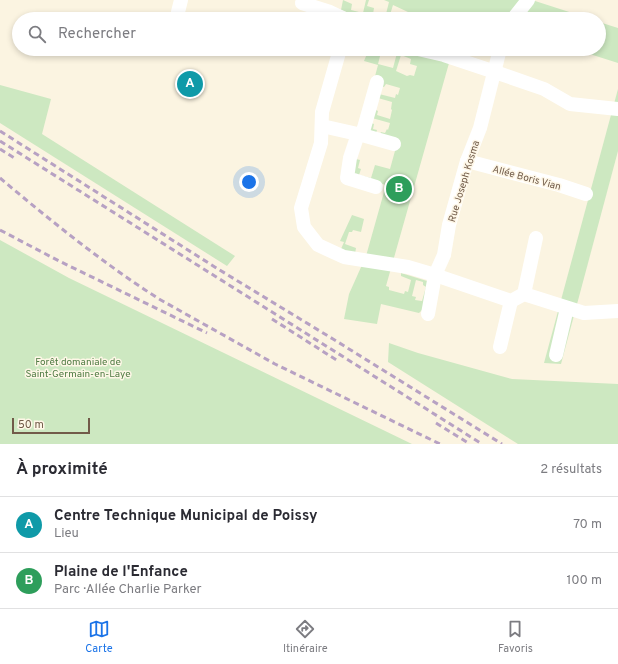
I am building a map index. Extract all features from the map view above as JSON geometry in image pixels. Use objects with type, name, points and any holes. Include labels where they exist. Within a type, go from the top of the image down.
[{"type":"street","points":[[519,12],[528,0]]},
{"type":"street","points":[[302,3],[330,12]]},
{"type":"street","points":[[338,56],[322,112],[321,143],[301,208],[304,227],[318,245],[344,257],[408,267],[511,301],[524,294],[584,313],[618,311]]},
{"type":"street","points":[[450,56],[544,90],[570,104],[618,109]]},
{"type":"street","name":"Rue Joseph Kosma","points":[[428,314],[435,275],[444,255],[449,225],[467,161],[480,128],[498,56]]},
{"type":"street","points":[[376,187],[347,178],[350,158],[378,82]]},
{"type":"street","points":[[322,126],[360,134],[394,144]]},
{"type":"street","name":"Allée Boris Vian","points":[[467,161],[559,185],[586,194]]},
{"type":"street","points":[[524,294],[536,238]]},
{"type":"street","points":[[500,348],[511,301]]},
{"type":"street","points":[[556,354],[568,308]]},
{"type":"green space","points":[[343,0],[352,4],[351,10],[359,12],[346,12],[341,10]]},
{"type":"green space","points":[[366,0],[369,0],[367,6],[374,8],[373,12],[363,12]]},
{"type":"green space","points":[[384,0],[532,0],[569,12],[408,12],[393,5],[391,12],[386,12],[389,2]]},
{"type":"green space","points":[[606,24],[618,28],[618,63],[596,56],[606,56]]},
{"type":"green space","points":[[366,56],[380,56],[378,64],[393,68],[396,56],[401,56],[396,71],[407,76],[414,76],[417,66],[410,64],[411,59],[404,56],[451,56],[386,286],[389,287],[389,290],[404,294],[405,291],[408,292],[411,280],[401,276],[401,273],[427,281],[427,298],[424,307],[419,313],[381,304],[377,324],[344,319],[349,294],[366,256],[386,185],[357,177],[351,171],[352,158],[360,160],[358,168],[361,169],[359,175],[371,178],[375,165],[390,169],[398,140],[365,131],[370,119],[373,100],[379,82],[374,80],[378,65],[364,61]],"holes":[[[386,84],[400,88],[398,95],[396,94],[395,98],[379,94],[381,86],[384,87]],[[378,98],[392,102],[390,119],[377,115],[378,111],[374,109]],[[372,118],[390,123],[388,130],[387,129],[385,133],[381,132],[380,134],[376,133],[377,130],[373,129],[374,124],[371,123]],[[416,280],[423,282],[423,285],[426,287],[422,301],[415,300],[416,297],[412,296]]]},
{"type":"green space","points":[[0,85],[51,99],[42,134],[235,256],[227,266],[0,123]]},
{"type":"green space","points":[[618,89],[618,151],[561,364],[544,363]]},
{"type":"green space","points":[[352,215],[364,219],[361,232],[353,230],[352,232],[349,232],[345,244],[356,248],[355,254],[341,249],[344,242],[340,241]]},
{"type":"green space","name":"Forêt domaniale de Saint-Germain-en-Laye","points":[[0,240],[69,278],[412,444],[0,444]]},
{"type":"green space","points":[[389,343],[418,353],[512,379],[618,384],[618,444],[518,444],[388,362]]},
{"type":"railway","points":[[0,131],[218,269],[502,444]]},
{"type":"railway","points":[[0,141],[482,444]]},
{"type":"railway","points":[[0,149],[16,159]]},
{"type":"railway","points":[[0,178],[78,241],[159,299],[275,364],[440,444]]},
{"type":"railway","points":[[0,230],[59,261],[207,333]]},
{"type":"railway","points":[[272,319],[338,361]]},
{"type":"railway","points":[[436,423],[470,444]]},
{"type":"place","name":"Centre Technique Municipal de Poissy","points":[[190,84]]},
{"type":"place","name":"Plaine de l'Enfance","points":[[399,189]]}]
